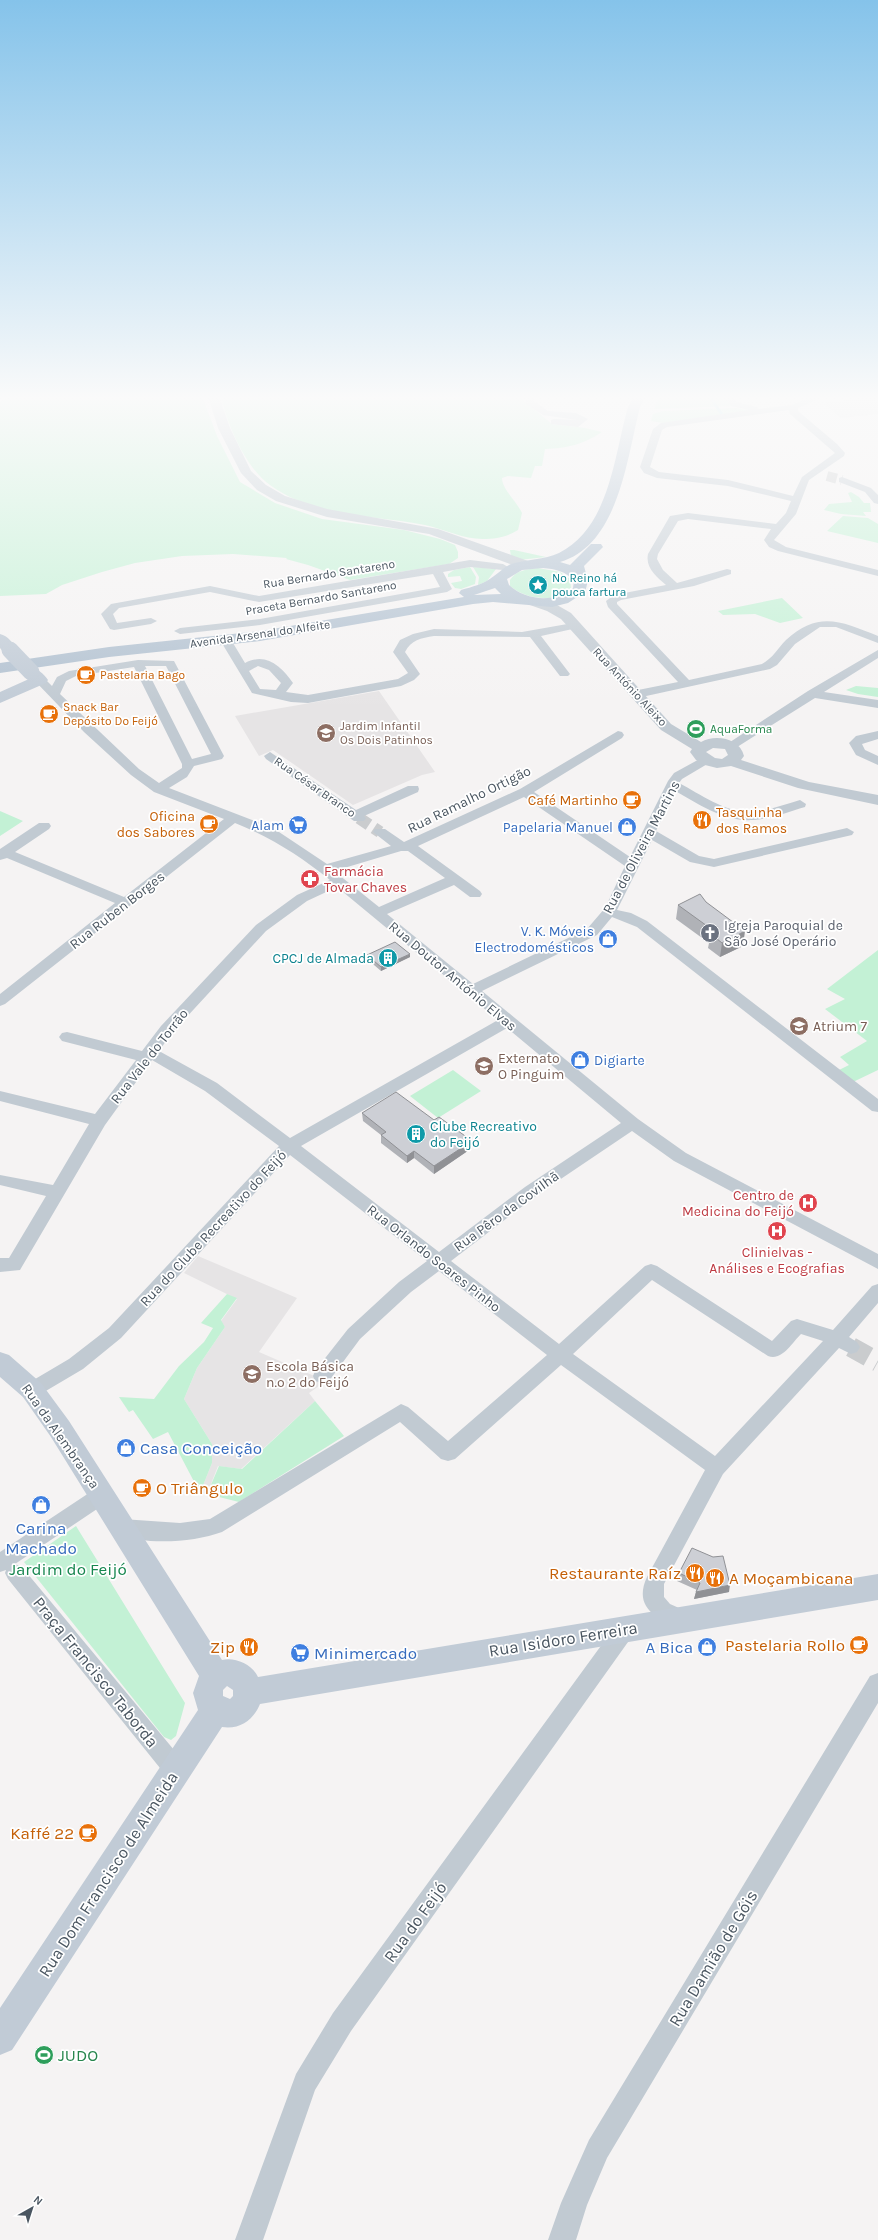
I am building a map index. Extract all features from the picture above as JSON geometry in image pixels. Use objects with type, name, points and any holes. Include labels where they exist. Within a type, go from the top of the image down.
[{"type":"main road","points":[[532,565],[558,559],[573,552],[589,539],[600,526],[609,501]]},
{"type":"main road","points":[[571,596],[581,586],[576,567],[578,562],[608,536]]},
{"type":"main road","points":[[532,565],[560,567],[570,571],[579,578]]},
{"type":"main road","name":"Avenida Arsenal do Alfeite","points":[[3,650],[91,647],[278,626],[467,593],[482,589],[502,573],[532,565]]},
{"type":"main road","points":[[502,573],[500,585],[504,590],[526,600]]},
{"type":"main road","name":"Avenida Arsenal do Alfeite","points":[[0,668],[102,653],[226,640],[473,600],[493,598],[550,602],[571,596]]},
{"type":"main road","points":[[0,698],[36,676],[3,650]]},
{"type":"main road","name":"Rua da Alembrança","points":[[0,1362],[32,1390],[102,1495]]},
{"type":"main road","points":[[102,1495],[216,1677]]},
{"type":"main road","name":"Rua Isidoro Ferreira","points":[[249,1692],[878,1587]]},
{"type":"main road","points":[[231,1673],[244,1679],[249,1692],[243,1705],[237,1709],[222,1712],[216,1710],[207,1698],[207,1690],[216,1677],[231,1673]]},
{"type":"main road","name":"Rua Dom Francisco de Almeida","points":[[0,2038],[216,1710]]},
{"type":"street","points":[[291,501],[326,513],[421,528],[460,540],[485,552],[532,565]]},
{"type":"street","points":[[797,501],[791,514],[769,538],[770,543],[782,549],[878,573]]},
{"type":"street","points":[[675,587],[653,566],[651,560],[674,518],[688,516],[779,528]]},
{"type":"street","points":[[455,566],[464,559],[467,553],[466,547],[460,540]]},
{"type":"street","points":[[485,552],[502,573]]},
{"type":"street","name":"Rua Bernardo Santareno","points":[[150,621],[114,627],[107,614],[116,606],[210,589],[259,599],[424,571],[437,571],[455,566],[477,563],[502,573]]},
{"type":"street","name":"Praceta Bernardo Santareno","points":[[180,631],[260,622],[447,589],[437,571]]},
{"type":"street","points":[[687,685],[612,605],[612,600],[702,581],[727,572]]},
{"type":"street","points":[[226,640],[256,691],[267,694],[279,694],[291,698],[308,699],[405,680],[414,674],[411,667],[399,652],[399,646],[405,640],[416,637],[460,632],[510,634],[533,633],[570,621],[565,606],[571,596]]},
{"type":"street","name":"Rua António Aleixo","points":[[526,600],[552,608],[570,621],[666,727],[703,754]]},
{"type":"street","points":[[637,694],[687,685],[766,667],[773,663],[791,642],[818,624],[837,624],[878,640]]},
{"type":"street","points":[[533,633],[564,674]]},
{"type":"street","points":[[703,754],[715,763],[730,754],[812,694],[878,653]]},
{"type":"street","points":[[244,670],[254,664],[263,662],[277,668],[287,683],[279,694]]},
{"type":"street","points":[[54,694],[61,679],[73,673],[138,663],[170,663],[218,756],[188,764]]},
{"type":"street","points":[[138,663],[188,764],[188,770],[159,789]]},
{"type":"street","name":"Rua Doutor António Elvas","points":[[36,676],[135,772],[159,789],[171,795],[234,817],[283,839],[324,869],[632,1124],[680,1157],[878,1262]]},
{"type":"street","points":[[812,694],[878,704]]},
{"type":"street","name":"Rua Ramalho Ortigão","points":[[324,869],[406,847],[525,792],[618,735]]},
{"type":"street","points":[[878,735],[860,739],[855,743],[860,752],[878,761]]},
{"type":"street","name":"Rua de Oliveira Martins","points":[[471,990],[592,932],[609,912],[672,784],[678,776],[703,754]]},
{"type":"street","points":[[730,754],[768,776],[804,786],[878,800]]},
{"type":"street","name":"Rua César Branco","points":[[270,756],[357,816],[413,789]]},
{"type":"street","points":[[672,784],[725,811],[740,816],[753,816],[800,804]]},
{"type":"street","points":[[525,792],[633,865]]},
{"type":"street","name":"Rua Ruben Borges","points":[[0,1001],[234,817]]},
{"type":"street","points":[[2,854],[44,826]]},
{"type":"street","points":[[380,832],[406,847],[475,894]]},
{"type":"street","points":[[648,832],[695,859],[714,863],[847,832]]},
{"type":"street","points":[[2,854],[126,903]]},
{"type":"street","points":[[378,913],[455,879]]},
{"type":"street","name":"Rua Vale do Torrão","points":[[0,1265],[14,1265],[99,1121],[166,1030],[261,928],[302,898],[339,881]]},
{"type":"street","points":[[609,912],[626,916],[642,924],[878,1107]]},
{"type":"street","name":"Rua do Clube Recreativo do Feijó","points":[[32,1390],[76,1364],[115,1333],[289,1146],[508,1021]]},
{"type":"street","name":"Rua Orlando Soares Pinho","points":[[67,1037],[147,1055],[211,1087],[560,1354],[716,1468]]},
{"type":"street","points":[[0,1096],[99,1121]]},
{"type":"street","name":"Rua Pêro da Covilhã","points":[[322,1376],[354,1334],[369,1319],[437,1261],[531,1191],[632,1124]]},
{"type":"street","points":[[2,1180],[57,1192]]},
{"type":"street","points":[[122,1528],[171,1533],[195,1532],[215,1526],[401,1412],[448,1453],[651,1271],[774,1351],[797,1326],[844,1342]]},
{"type":"street","points":[[682,1619],[668,1614],[658,1608],[653,1600],[652,1592],[654,1583],[716,1468],[808,1371],[844,1342],[878,1291]]},
{"type":"street","points":[[8,1568],[102,1495]]},
{"type":"street","name":"Praça Francisco Taborda","points":[[8,1568],[176,1770]]},
{"type":"street","name":"Rua do Feijó","points":[[249,2240],[305,2083],[342,2022],[626,1628]]},
{"type":"street","name":"Rua Damião de Góis","points":[[562,2240],[574,2203],[598,2149],[878,1683]]},
{"type":"shaded area","name":"Jardim Infantil Os Dois Patinhos","points":[[379,691],[435,772],[422,775],[353,805],[273,750],[259,756],[235,716]]},
{"type":"shaded area","name":"Escola Básica n.º 2 do Feijó","points":[[198,1256],[297,1298],[259,1352],[326,1381],[309,1393],[315,1401],[241,1469],[218,1466],[207,1494],[200,1493],[212,1463],[212,1444],[184,1399],[197,1368],[225,1327],[221,1321],[237,1299],[184,1273]]},
{"type":"green space","points":[[0,501],[271,501],[322,519],[404,530],[440,539],[455,545],[458,552],[458,558],[449,564],[350,580],[286,559],[287,558],[233,554],[182,556],[135,563],[102,572],[62,585],[46,594],[0,596]]},
{"type":"green space","points":[[299,501],[514,501],[522,513],[518,530],[501,537],[476,539],[425,525],[344,513]]},
{"type":"green space","points":[[851,501],[862,501],[864,503],[870,503],[871,512],[863,512],[866,516],[841,514],[824,510],[829,504],[852,502]]},
{"type":"green space","points":[[843,516],[868,518],[878,524],[878,543],[827,531]]},
{"type":"green space","points":[[510,550],[546,557],[519,560],[511,556]]},
{"type":"green space","points":[[470,567],[476,577],[475,584],[461,589],[455,588],[451,583],[462,581],[460,576],[448,577],[448,574],[454,570]]},
{"type":"green space","points":[[473,567],[496,569],[487,581],[478,585],[479,577]]},
{"type":"green space","points":[[538,568],[560,572],[570,579],[571,588],[565,593],[557,596],[540,598],[524,594],[510,586],[510,580],[516,574],[522,571]]},
{"type":"green space","points":[[782,598],[803,618],[780,623],[755,614],[723,615],[718,611]]},
{"type":"green space","points":[[856,686],[878,688],[878,697],[858,694],[846,690]]},
{"type":"green space","points":[[0,811],[23,821],[0,836]]},
{"type":"green space","points":[[878,950],[878,1070],[853,1082],[839,1070],[849,1065],[840,1057],[867,1041],[825,1009],[845,999],[827,989]]},
{"type":"green space","points":[[453,1070],[481,1091],[438,1118],[410,1096]]},
{"type":"green space","points":[[227,1294],[237,1298],[221,1320],[225,1327],[197,1368],[184,1399],[212,1444],[212,1463],[200,1493],[168,1432],[153,1439],[133,1410],[129,1412],[119,1397],[154,1399],[179,1366],[204,1342],[213,1328],[201,1323]]},
{"type":"green space","points":[[315,1401],[344,1436],[239,1502],[207,1494],[219,1466],[242,1469]]},
{"type":"green space","name":"Jardim do Feijó","points":[[76,1526],[185,1703],[176,1736],[171,1740],[164,1737],[24,1562]]},
{"type":"building","points":[[700,894],[706,902],[745,931],[722,943],[710,933],[714,931],[678,905]]},
{"type":"building","name":"CPCJ de Almada","points":[[395,942],[410,954],[381,967],[367,955]]},
{"type":"building","name":"Clube Recreativo do Feijó","points":[[396,1092],[434,1120],[439,1117],[472,1141],[434,1166],[414,1151],[407,1156],[381,1135],[386,1132],[362,1113]]},
{"type":"building","points":[[692,1548],[713,1557],[723,1556],[730,1585],[696,1592],[700,1583],[679,1573]]},
{"type":"tunnel","points":[[359,818],[380,832]]},
{"type":"tunnel","points":[[851,1347],[878,1362]]},
{"type":"place","name":"No Reino há pouca fartura","points":[[538,585]]},
{"type":"place","name":"Pastelaria Bago","points":[[86,675]]},
{"type":"place","name":"Snack Bar Depósito Do Feijó","points":[[49,714]]},
{"type":"place","name":"AquaForma","points":[[696,729]]},
{"type":"place","name":"Jardim Infantil Os Dois Patinhos","points":[[326,733]]},
{"type":"place","name":"Café Martinho","points":[[632,800]]},
{"type":"place","name":"Tasquinha dos Ramos","points":[[702,820]]},
{"type":"place","name":"Oficina dos Sabores","points":[[209,824]]},
{"type":"place","name":"Alam","points":[[298,825]]},
{"type":"place","name":"Papelaria Manuel","points":[[627,827]]},
{"type":"place","name":"Farmácia Tovar Chaves","points":[[310,879]]},
{"type":"place","name":"Igreja Paroquial de São José Operário","points":[[710,933]]},
{"type":"place","name":"V. K. Móveis Electrodomésticos","points":[[608,939]]},
{"type":"place","name":"CPCJ de Almada","points":[[388,958]]},
{"type":"place","name":"Atrium 7","points":[[799,1026]]},
{"type":"place","name":"Digiarte","points":[[580,1060]]},
{"type":"place","name":"Externato O Pinguim","points":[[484,1066]]},
{"type":"place","name":"Clube Recreativo do Feijó","points":[[416,1134]]},
{"type":"place","name":"Centro de Medicina do Feijó","points":[[808,1203]]},
{"type":"place","name":"Clinielvas - Análises e Ecografias","points":[[777,1231]]},
{"type":"place","name":"Escola Básica n.º 2 do Feijó","points":[[252,1374]]},
{"type":"place","name":"Casa Conceição","points":[[126,1448]]},
{"type":"place","name":"O Triângulo","points":[[142,1488]]},
{"type":"place","name":"Carina Machado","points":[[41,1505]]},
{"type":"place","name":"Restaurante Raíz","points":[[695,1573]]},
{"type":"place","name":"A Moçambicana","points":[[715,1578]]},
{"type":"place","name":"Pastelaria Rollo","points":[[859,1645]]},
{"type":"place","name":"Zip","points":[[249,1647]]},
{"type":"place","name":"A Bica","points":[[707,1647]]},
{"type":"place","name":"Minimercado","points":[[300,1653]]},
{"type":"place","name":"Kaffé 22","points":[[88,1833]]},
{"type":"place","name":"JUDO","points":[[44,2055]]}]
